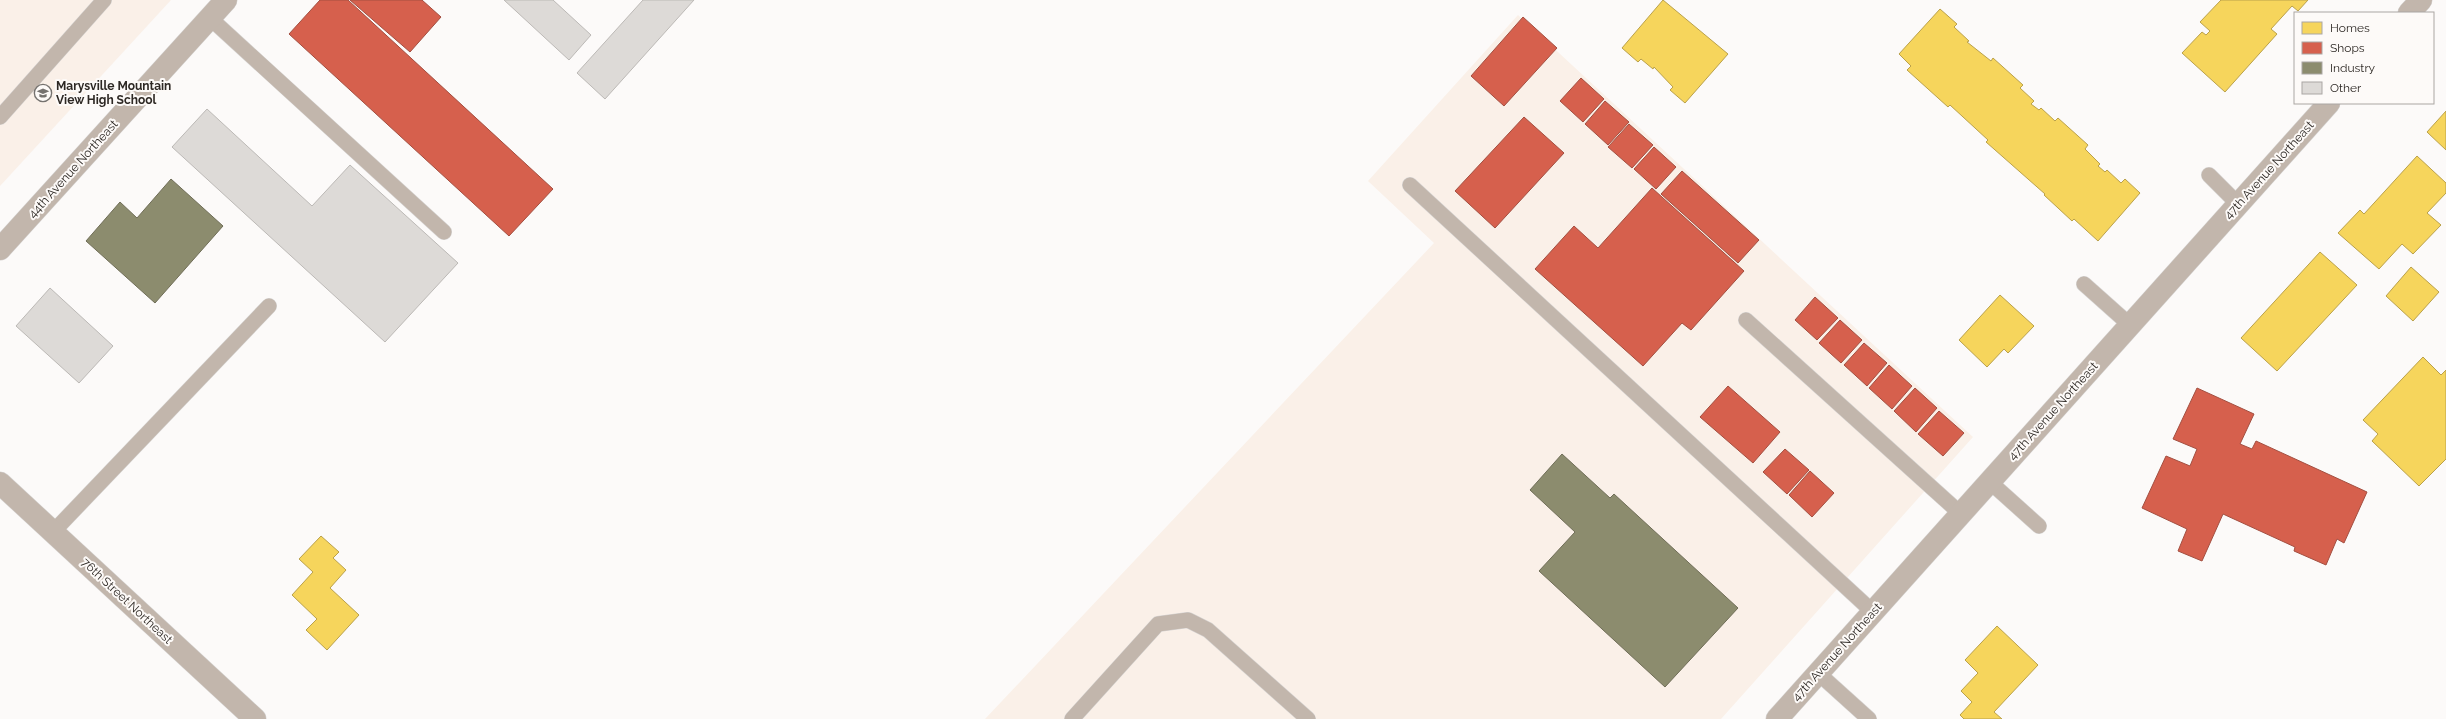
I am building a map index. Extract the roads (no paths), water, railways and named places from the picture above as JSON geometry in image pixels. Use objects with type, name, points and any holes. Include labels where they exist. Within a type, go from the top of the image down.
[{"type":"street","name":"44th Avenue Northeast","points":[[0,249],[226,0]]},
{"type":"street","points":[[2410,12],[2421,0]]},
{"type":"street","name":"47th Avenue Northeast","points":[[1777,719],[2328,104]]},
{"type":"street","name":"76th Street Northeast","points":[[0,483],[255,719]]},
{"type":"lane","points":[[0,117],[104,0]]},
{"type":"lane","points":[[210,18],[444,232]]},
{"type":"lane","points":[[2209,175],[2238,204]]},
{"type":"lane","points":[[1410,185],[1873,612]]},
{"type":"lane","points":[[2084,284],[2130,325]]},
{"type":"lane","points":[[53,532],[269,306]]},
{"type":"lane","points":[[1746,320],[1961,514]]},
{"type":"lane","points":[[1990,482],[2039,526]]},
{"type":"lane","points":[[1072,719],[1158,624],[1188,620],[1208,630],[1308,719]]},
{"type":"lane","points":[[1818,673],[1869,719]]},
{"type":"place","name":"Marysville Mountain View High School","points":[[43,93]]}]
